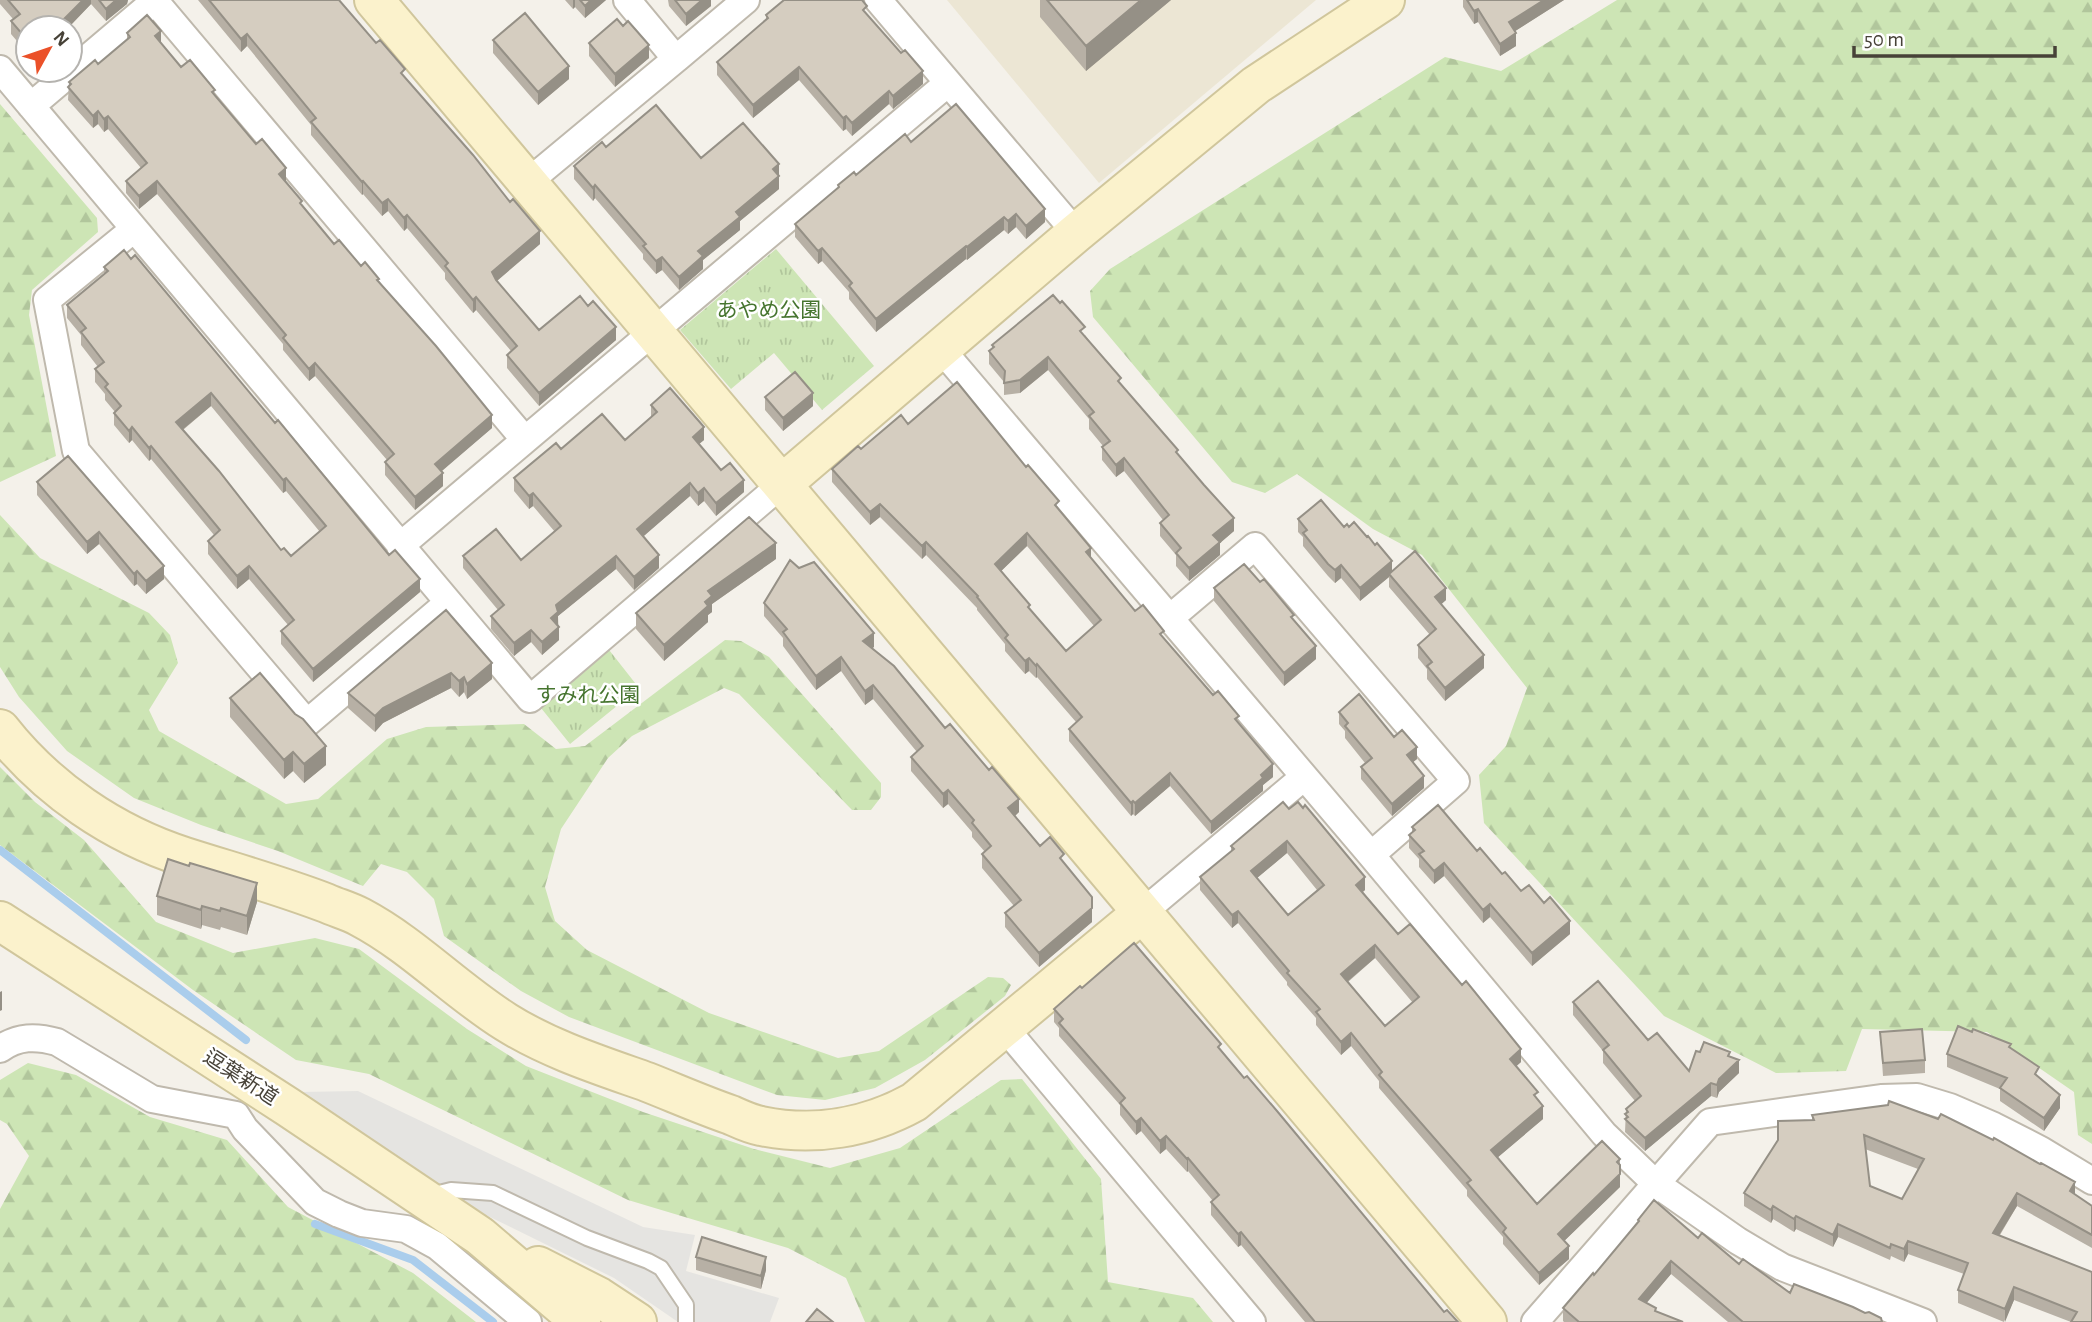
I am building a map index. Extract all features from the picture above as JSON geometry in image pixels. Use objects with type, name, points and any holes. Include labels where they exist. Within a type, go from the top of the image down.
[{"type":"street","points":[[31,106],[155,0],[525,440]]},
{"type":"street","points":[[374,0],[1487,1322]]},
{"type":"street","points":[[626,0],[676,59]]},
{"type":"street","points":[[528,182],[746,0]]},
{"type":"street","points":[[878,0],[1076,233]]},
{"type":"street","points":[[0,69],[530,699],[1076,233],[1256,85],[1385,0]]},
{"type":"street","points":[[400,546],[948,83]]},
{"type":"street","points":[[134,229],[47,300],[76,451],[307,723],[448,603]]},
{"type":"street","points":[[941,349],[1604,1134],[1655,1183],[1738,1241],[1782,1266],[1923,1322]]},
{"type":"street","points":[[1170,618],[1255,546],[1456,781],[1371,855]]},
{"type":"street","points":[[0,729],[26,759],[59,789],[127,833],[172,852],[275,884],[359,916],[411,950],[476,1001],[527,1034],[759,1126],[804,1131],[861,1124],[914,1102],[1304,777]]},
{"type":"street","name":"逗葉新道","points":[[0,921],[289,1107],[480,1236],[582,1322]]},
{"type":"street","points":[[1004,1027],[1252,1322]]},
{"type":"street","points":[[0,1049],[24,1038],[41,1037],[57,1042],[152,1100],[236,1115],[245,1129],[315,1202],[362,1223],[406,1229],[421,1236],[437,1246],[528,1322]]},
{"type":"street","points":[[1535,1322],[1710,1122],[1902,1096],[1917,1097],[1950,1107],[1994,1126],[2092,1181]]},
{"type":"street","name":"逗葉新道","points":[[480,1236],[599,1297],[637,1322]]},
{"type":"lane","points":[[422,1197],[451,1190],[493,1192],[587,1238],[648,1261],[661,1268],[687,1305],[686,1322]]},
{"type":"shaded area","points":[[947,0],[1316,0],[1099,183]]},
{"type":"shaded area","points":[[358,1091],[643,1227],[695,1235],[686,1271],[779,1298],[770,1322],[678,1322],[614,1278],[486,1215],[300,1092]]},
{"type":"green space","points":[[1617,0],[2092,0],[2092,1144],[2078,1135],[2074,1092],[1987,1032],[1862,1029],[1846,1071],[1776,1073],[1664,1016],[1484,823],[1479,775],[1506,746],[1527,688],[1422,555],[1373,529],[1297,474],[1265,493],[1232,482],[1093,317],[1090,291],[1110,269],[1445,57],[1501,71]]},
{"type":"green space","points":[[0,104],[97,218],[98,232],[32,290],[29,315],[56,456],[0,482]]},
{"type":"green space","name":"あやめ公園","points":[[776,249],[874,366],[822,410],[774,353],[731,389],[680,330]]},
{"type":"green space","points":[[0,515],[40,558],[149,613],[170,635],[178,663],[149,710],[159,731],[286,804],[318,799],[387,739],[426,727],[524,724],[556,749],[585,746],[725,640],[741,641],[769,657],[881,783],[881,797],[871,810],[852,810],[739,694],[724,688],[632,736],[608,758],[561,829],[545,887],[555,921],[587,950],[709,1013],[838,1058],[879,1051],[988,977],[1003,978],[1011,985],[1005,996],[925,1060],[875,1088],[825,1100],[777,1095],[569,1017],[521,991],[444,936],[434,899],[407,872],[381,864],[363,886],[278,851],[201,825],[134,798],[67,751],[19,697],[0,667]]},
{"type":"green space","name":"すみれ公園","points":[[606,646],[639,688],[570,744],[537,703]]},
{"type":"green space","points":[[0,767],[35,802],[84,840],[156,922],[233,953],[315,938],[359,949],[467,1029],[526,1066],[643,1112],[754,1149],[830,1168],[900,1148],[1001,1080],[1022,1079],[1101,1179],[1108,1282],[1193,1298],[1213,1322],[865,1322],[846,1278],[788,1248],[628,1200],[369,1074],[296,1060],[193,990],[0,845]]},
{"type":"green space","points":[[28,1063],[76,1075],[150,1117],[227,1140],[288,1207],[413,1273],[476,1322],[0,1322],[0,1209],[29,1156],[7,1124],[0,1120],[0,1080]]},
{"type":"building","points":[[8,0],[83,0],[69,14],[20,14]]},
{"type":"building","points":[[99,0],[116,0],[106,9]]},
{"type":"building","points":[[209,0],[339,0],[376,43],[380,40],[405,69],[401,73],[510,202],[513,199],[540,231],[492,272],[496,280],[539,330],[580,296],[588,306],[593,301],[616,327],[539,393],[507,355],[517,346],[476,297],[473,300],[445,266],[448,263],[407,215],[404,218],[388,199],[382,203],[362,182],[311,122],[316,118],[247,34],[241,39]]},
{"type":"building","points":[[580,0],[591,0],[585,6]]},
{"type":"building","points":[[675,0],[702,0],[686,14]]},
{"type":"building","points":[[784,0],[862,0],[867,6],[863,10],[901,53],[905,50],[923,71],[893,96],[889,91],[852,123],[846,116],[843,118],[799,67],[753,105],[717,62],[768,18],[766,15]]},
{"type":"building","points":[[1047,0],[1141,0],[1086,46]]},
{"type":"building","points":[[1467,0],[1544,0],[1509,22],[1516,33],[1500,44],[1478,9],[1474,11]]},
{"type":"building","points":[[525,13],[569,66],[538,92],[493,40]]},
{"type":"building","points":[[147,15],[161,31],[155,36],[181,67],[190,60],[215,90],[212,92],[256,144],[262,139],[286,168],[279,174],[334,244],[339,240],[361,266],[365,262],[379,279],[377,280],[436,346],[492,415],[435,464],[443,473],[415,497],[385,462],[394,454],[315,363],[309,369],[283,338],[286,335],[157,181],[139,196],[126,181],[147,163],[108,116],[104,119],[98,111],[93,116],[68,87],[71,84],[84,84],[84,69],[95,60],[98,64],[130,37],[127,33]]},
{"type":"building","points":[[617,19],[623,26],[628,21],[649,45],[615,74],[589,43]]},
{"type":"building","points":[[956,104],[1045,209],[1026,226],[1016,214],[1008,221],[1004,217],[876,319],[849,286],[852,283],[822,248],[818,251],[795,224],[854,172],[856,175],[905,134],[911,142]]},
{"type":"building","points":[[656,105],[701,158],[743,123],[779,164],[773,169],[779,176],[736,212],[740,217],[698,251],[703,256],[679,277],[662,257],[656,261],[643,246],[646,244],[595,185],[593,188],[574,166],[602,142],[606,147]]},
{"type":"building","points":[[124,250],[131,259],[135,255],[275,423],[278,420],[389,555],[395,550],[420,579],[313,669],[281,631],[294,620],[249,566],[237,576],[208,541],[220,530],[151,446],[149,448],[132,427],[129,431],[114,413],[121,406],[105,387],[108,384],[95,369],[104,362],[81,332],[86,328],[67,305],[108,271],[104,267]],"holes":[[[211,393],[283,480],[286,478],[326,526],[291,556],[284,548],[281,550],[219,471],[176,422]]]},
{"type":"building","points":[[1053,295],[1060,303],[1062,301],[1085,327],[1080,331],[1121,378],[1118,381],[1234,518],[1213,535],[1220,542],[1189,568],[1176,553],[1181,548],[1160,523],[1169,515],[1124,458],[1116,465],[1102,447],[1110,441],[1089,416],[1094,412],[1048,357],[1020,380],[1004,383],[1005,371],[989,351],[994,347],[992,345]]},
{"type":"building","points":[[795,372],[813,393],[783,418],[765,397]]},
{"type":"building","points":[[957,382],[1026,467],[1028,465],[1059,501],[1055,505],[1091,548],[1086,552],[1135,611],[1143,605],[1164,631],[1160,634],[1213,695],[1218,691],[1239,716],[1235,719],[1273,764],[1261,775],[1263,778],[1211,822],[1170,773],[1135,803],[1131,803],[1069,729],[1082,717],[1037,664],[1036,666],[1029,658],[1025,661],[1005,638],[1008,635],[978,596],[926,542],[922,546],[880,504],[870,512],[832,469],[858,446],[861,449],[901,415],[908,424]],"holes":[[[1027,533],[1101,620],[1066,651],[995,564]]]},
{"type":"building","points":[[670,388],[704,427],[693,437],[721,470],[730,463],[744,480],[716,503],[704,488],[698,493],[690,483],[637,529],[659,555],[634,577],[616,556],[556,605],[558,612],[551,618],[559,627],[542,642],[531,630],[514,643],[491,616],[504,605],[463,556],[496,529],[521,560],[561,526],[533,493],[529,496],[514,478],[556,443],[561,449],[602,414],[625,440],[657,412],[651,405]]},
{"type":"building","points":[[68,456],[164,566],[146,581],[137,571],[134,574],[99,532],[87,542],[37,482]]},
{"type":"building","points":[[1321,500],[1344,527],[1347,524],[1349,527],[1354,522],[1392,561],[1360,588],[1341,565],[1335,570],[1328,564],[1303,533],[1307,530],[1298,519]]},
{"type":"building","points":[[749,517],[776,543],[708,591],[712,596],[705,602],[708,606],[664,645],[636,613]]},
{"type":"building","points":[[1415,551],[1446,588],[1435,597],[1484,655],[1445,688],[1427,666],[1432,662],[1418,645],[1436,629],[1389,574]]},
{"type":"building","points":[[790,560],[799,568],[814,562],[874,633],[863,641],[894,666],[945,728],[950,724],[989,770],[992,767],[1019,799],[1008,808],[1040,846],[1050,837],[1064,854],[1060,858],[1092,897],[1092,908],[1039,953],[1005,913],[1021,900],[982,854],[991,846],[972,823],[974,820],[948,790],[943,794],[911,757],[923,746],[873,685],[865,691],[841,657],[816,676],[783,632],[787,629],[764,603]]},
{"type":"building","points":[[1244,564],[1260,582],[1264,579],[1316,646],[1284,673],[1214,588]]},
{"type":"building","points":[[446,610],[492,663],[467,684],[464,677],[459,681],[451,673],[383,708],[375,716],[348,693]]},
{"type":"building","points":[[260,673],[326,746],[304,764],[293,752],[284,760],[230,698]]},
{"type":"building","points":[[1359,694],[1394,737],[1402,730],[1417,747],[1407,755],[1424,776],[1392,804],[1361,767],[1372,758],[1345,726],[1348,723],[1339,712]]},
{"type":"building","points":[[1283,802],[1289,809],[1298,802],[1303,808],[1305,805],[1365,877],[1356,885],[1398,934],[1410,924],[1462,985],[1466,981],[1521,1049],[1510,1059],[1538,1092],[1534,1095],[1543,1106],[1491,1150],[1537,1204],[1602,1141],[1620,1159],[1617,1162],[1620,1165],[1620,1174],[1558,1234],[1569,1246],[1539,1273],[1503,1232],[1506,1228],[1467,1183],[1471,1180],[1379,1075],[1382,1072],[1351,1033],[1341,1042],[1316,1012],[1320,1009],[1287,973],[1289,971],[1238,911],[1232,915],[1200,877],[1234,849],[1231,846]],"holes":[[[1287,841],[1324,885],[1288,915],[1251,871]],[[1375,945],[1419,997],[1385,1026],[1341,974]]]},
{"type":"building","points":[[1438,805],[1477,851],[1480,848],[1521,891],[1529,885],[1544,903],[1550,897],[1570,921],[1532,953],[1490,904],[1483,910],[1444,863],[1434,871],[1419,854],[1424,851],[1409,835],[1415,830],[1412,827]]},
{"type":"building","points":[[168,859],[257,883],[247,916],[221,908],[220,911],[202,906],[201,910],[157,896]]},
{"type":"building","points":[[1134,943],[1221,1044],[1218,1047],[1244,1078],[1247,1076],[1277,1111],[1444,1312],[1447,1310],[1458,1322],[1315,1322],[1241,1232],[1238,1234],[1211,1202],[1219,1195],[1188,1158],[1166,1136],[1160,1141],[1141,1118],[1136,1122],[1120,1103],[1125,1098],[1059,1023],[1063,1019],[1054,1009]]},
{"type":"building","points":[[1598,981],[1648,1040],[1657,1033],[1689,1071],[1696,1051],[1700,1052],[1704,1042],[1730,1052],[1728,1056],[1739,1060],[1719,1079],[1717,1085],[1711,1083],[1645,1138],[1625,1119],[1628,1117],[1625,1114],[1628,1112],[1626,1109],[1641,1096],[1603,1050],[1609,1045],[1573,1002]]},
{"type":"building","points":[[1958,1026],[2011,1044],[2009,1047],[2039,1067],[2035,1074],[2060,1095],[2044,1118],[2000,1088],[2007,1078],[1947,1054]]},
{"type":"building","points":[[1922,1029],[1925,1060],[1883,1063],[1880,1032]]},
{"type":"building","points":[[1889,1101],[1938,1119],[1941,1114],[1993,1140],[1994,1138],[2075,1182],[2070,1191],[2092,1206],[2092,1235],[2017,1193],[1993,1233],[2092,1272],[2092,1322],[2071,1322],[2077,1312],[2014,1287],[2005,1309],[1958,1290],[1968,1263],[1908,1241],[1904,1249],[1891,1244],[1890,1248],[1838,1224],[1833,1235],[1796,1216],[1794,1219],[1773,1206],[1771,1210],[1744,1193],[1778,1140],[1778,1121],[1814,1120],[1812,1115],[1888,1105]],"holes":[[[1864,1135],[1924,1159],[1902,1199],[1870,1186]]]},
{"type":"building","points":[[1654,1200],[1698,1238],[1702,1233],[1739,1264],[1743,1259],[1790,1293],[1794,1284],[1865,1313],[1869,1312],[1881,1318],[1882,1322],[1743,1322],[1671,1261],[1639,1299],[1656,1308],[1655,1311],[1683,1322],[1579,1322],[1563,1308],[1593,1273],[1594,1275]]},
{"type":"building","points":[[702,1237],[766,1257],[761,1276],[696,1257]]},
{"type":"building","points":[[817,1309],[833,1322],[806,1322]]},
{"type":"waterway","points":[[0,850],[246,1040]]},
{"type":"waterway","points":[[315,1224],[413,1260],[493,1322]]}]
